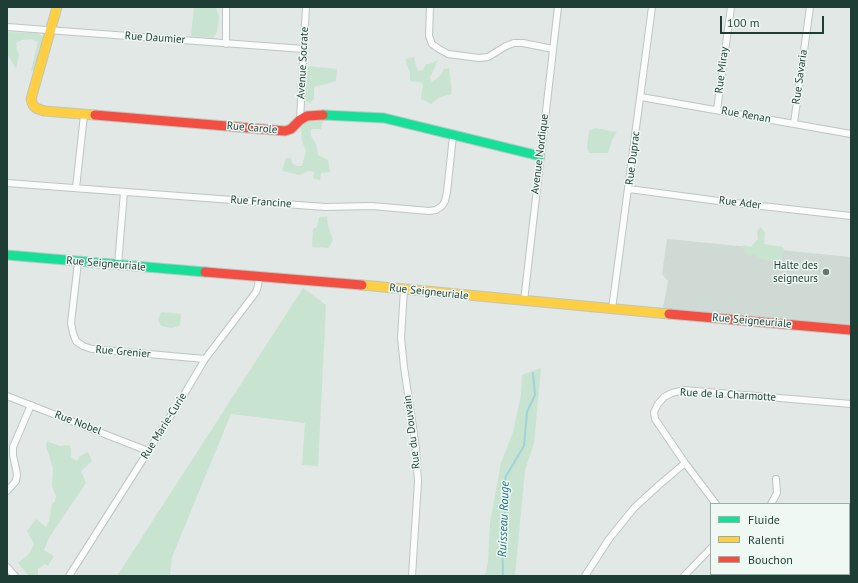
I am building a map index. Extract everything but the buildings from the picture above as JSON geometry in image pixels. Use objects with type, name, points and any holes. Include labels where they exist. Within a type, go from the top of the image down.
[{"type":"street","name":"Rue Carole","points":[[57,7],[31,99],[36,108],[44,111],[285,131],[291,129],[300,120],[307,116],[315,114],[362,116],[384,118],[540,156]]},
{"type":"street","points":[[226,7],[226,44]]},
{"type":"street","name":"Avenue Socrate","points":[[300,120],[306,7]]},
{"type":"street","points":[[430,7],[429,36],[432,44],[448,54],[479,58],[488,57],[514,43],[523,43],[553,49]]},
{"type":"street","name":"Avenue Nordique","points":[[524,301],[558,7]]},
{"type":"street","name":"Rue Duprac","points":[[612,309],[652,7]]},
{"type":"street","name":"Rue Miray","points":[[717,110],[731,7]]},
{"type":"street","name":"Rue Savaria","points":[[794,123],[810,7]]},
{"type":"street","name":"Rue Daumier","points":[[7,27],[304,49]]},
{"type":"street","name":"Rue Renan","points":[[641,97],[851,134]]},
{"type":"street","points":[[76,188],[84,115]]},
{"type":"street","name":"Rue Francine","points":[[7,183],[325,207],[372,206],[429,211],[436,210],[442,206],[447,192],[453,136]]},
{"type":"street","name":"Rue Ader","points":[[629,189],[851,216]]},
{"type":"street","points":[[118,265],[124,192]]},
{"type":"street","name":"Rue Seigneuriale","points":[[7,255],[259,276],[851,330]]},
{"type":"street","name":"Rue Grenier","points":[[78,262],[71,323],[76,341],[83,346],[92,349],[205,360]]},
{"type":"street","name":"Rue Marie-Curie","points":[[69,576],[205,360],[256,292],[259,276]]},
{"type":"street","name":"Rue du Douvain","points":[[404,289],[401,338],[416,448],[418,482],[412,576]]},
{"type":"street","name":"Rue de la Charmotte","points":[[715,503],[685,463],[655,419],[654,412],[664,397],[684,390],[851,404]]},
{"type":"street","name":"Rue Nobel","points":[[7,396],[148,451]]},
{"type":"street","points":[[7,491],[16,480],[17,474],[13,455],[14,447],[31,405]]},
{"type":"street","points":[[585,576],[609,539],[634,508],[685,463]]},
{"type":"street","points":[[772,503],[777,493],[776,479]]},
{"type":"street","points":[[684,576],[710,549]]},
{"type":"street","points":[[7,568],[15,576]]},
{"type":"shaded area","points":[[667,239],[851,257],[851,325],[662,313],[668,281],[662,274]]},
{"type":"green space","points":[[194,7],[216,7],[219,18],[217,32],[213,38],[191,36]]},
{"type":"green space","points":[[7,32],[37,33],[44,36],[39,71],[31,71],[38,42],[31,39],[22,40],[16,43],[19,54],[16,69],[7,53]]},
{"type":"green space","points":[[414,57],[418,71],[423,70],[426,64],[430,64],[438,60],[430,78],[432,82],[440,76],[444,69],[449,68],[452,94],[440,97],[431,104],[421,99],[423,84],[410,81],[410,72],[405,59]]},
{"type":"green space","points":[[305,66],[337,69],[336,81],[314,87],[314,99],[310,103],[304,100]]},
{"type":"green space","points":[[300,120],[323,120],[321,129],[311,129],[311,136],[316,144],[318,155],[328,160],[330,172],[321,173],[320,180],[313,178],[314,172],[309,171],[300,175],[282,171],[286,158],[291,158],[292,163],[297,166],[302,166],[306,151],[302,141]]},
{"type":"green space","points":[[595,128],[617,132],[612,140],[608,153],[589,153],[587,147],[589,131]]},
{"type":"green space","points":[[319,217],[327,217],[328,226],[333,240],[329,248],[312,247],[313,229],[317,227]]},
{"type":"green space","points":[[761,227],[765,233],[764,244],[783,247],[784,252],[779,261],[758,258],[756,254],[750,256],[745,253],[743,245],[751,247],[758,239],[757,231]]},
{"type":"green space","points":[[303,288],[326,305],[318,466],[302,465],[305,423],[231,414],[172,557],[170,576],[117,576]]},
{"type":"green space","points":[[161,312],[181,314],[180,325],[172,328],[161,326],[158,320]]},
{"type":"green space","points":[[541,368],[534,443],[525,470],[515,576],[485,576],[488,561],[490,523],[501,463],[513,432],[521,395],[522,375]]},
{"type":"green space","points":[[47,441],[60,446],[69,445],[71,449],[71,457],[77,461],[80,456],[88,452],[92,461],[81,471],[86,483],[50,536],[44,550],[54,556],[48,566],[45,564],[38,569],[38,576],[29,576],[18,563],[29,554],[34,544],[27,531],[36,519],[46,527],[49,521],[52,504],[55,501],[56,496],[52,486],[53,468],[46,446]]},
{"type":"waterway","name":"Ruisseau Rouge","points":[[503,576],[502,536],[505,512],[503,491],[506,476],[524,446],[527,412],[535,395],[533,373]]},
{"type":"traffic: fast","points":[[323,115],[384,118],[540,156]]},
{"type":"traffic: fast","points":[[7,255],[205,272]]},
{"type":"traffic: slow","points":[[57,7],[31,99],[33,105],[44,111],[95,115]]},
{"type":"traffic: slow","points":[[362,285],[669,314]]},
{"type":"traffic: jam","points":[[95,115],[285,131],[291,129],[300,120],[307,116],[323,115]]},
{"type":"traffic: jam","points":[[205,272],[362,285]]},
{"type":"traffic: jam","points":[[669,314],[851,330]]},
{"type":"place","name":"Halte des seigneurs","points":[[826,272]]}]
